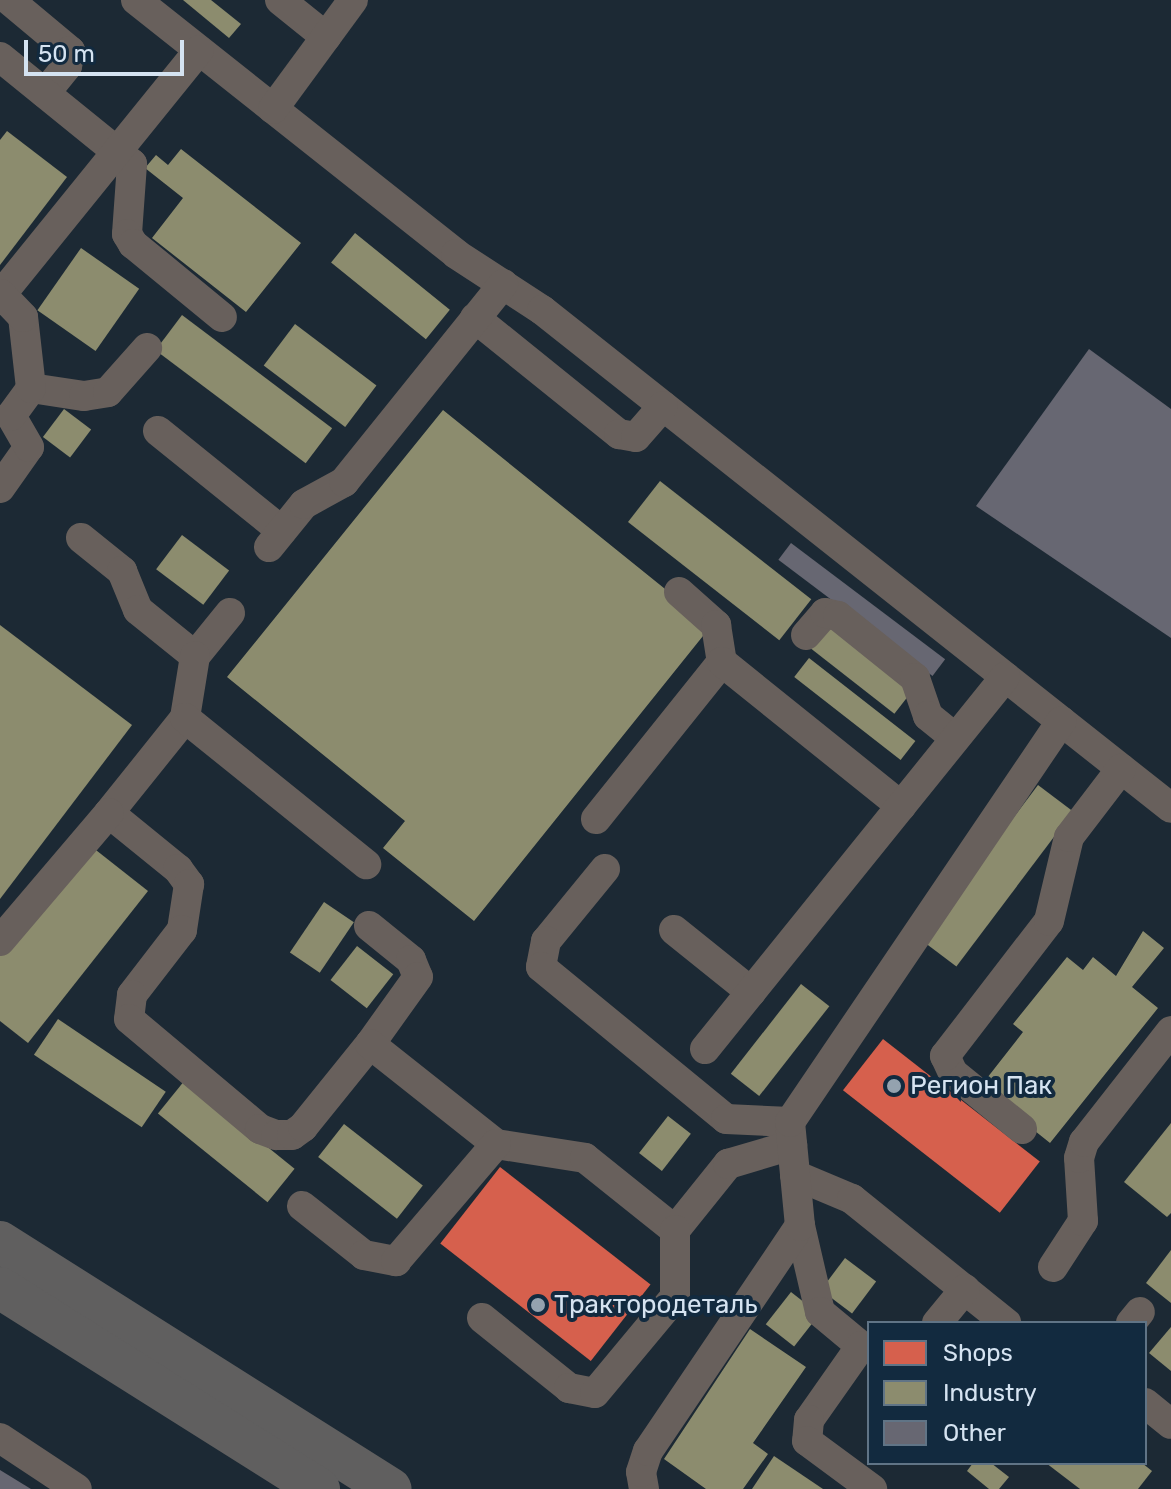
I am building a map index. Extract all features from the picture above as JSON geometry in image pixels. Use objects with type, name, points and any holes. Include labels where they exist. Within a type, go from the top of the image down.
[{"type":"highway","points":[[0,1242],[391,1489]]},
{"type":"highway","points":[[0,1288],[319,1489]]},
{"type":"street","points":[[9,0],[70,51],[67,66],[45,93]]},
{"type":"street","points":[[136,0],[456,254],[503,284],[663,406],[1171,808]]},
{"type":"street","points":[[280,0],[326,37]]},
{"type":"street","points":[[273,109],[353,0]]},
{"type":"street","points":[[0,488],[29,447],[11,416],[31,388],[23,317],[1,295],[199,50]]},
{"type":"street","points":[[0,57],[117,151],[135,173],[127,234],[133,244],[222,317]]},
{"type":"street","points":[[158,431],[276,539],[304,504],[344,482],[503,284]]},
{"type":"street","points":[[475,318],[619,434],[636,437],[663,406]]},
{"type":"street","points":[[31,388],[84,396],[108,392],[147,348]]},
{"type":"street","points":[[81,538],[122,571],[138,610],[195,656]]},
{"type":"street","points":[[679,592],[716,625],[722,662],[901,806]]},
{"type":"street","points":[[0,941],[185,718],[195,656],[230,613]]},
{"type":"street","points":[[806,635],[825,613],[838,616],[915,678],[928,716],[955,738]]},
{"type":"street","points":[[596,819],[722,662]]},
{"type":"street","points":[[705,1049],[1005,677]]},
{"type":"street","points":[[185,718],[366,864]]},
{"type":"street","points":[[872,1489],[816,1449],[805,1431],[865,1349],[824,1319],[800,1226],[792,1147],[1061,721]]},
{"type":"street","points":[[1022,1129],[953,1073],[945,1056],[1049,921],[1069,837],[1121,769]]},
{"type":"street","points":[[109,813],[178,869],[189,884],[182,930],[127,1007],[137,1030],[260,1129],[276,1135],[292,1135],[303,1127],[370,1044],[418,977],[411,960],[369,926]]},
{"type":"street","points":[[605,869],[546,941],[541,967],[726,1119],[792,1147],[1004,1321]]},
{"type":"street","points":[[674,930],[751,992]]},
{"type":"street","points":[[1053,1267],[1080,1231],[1079,1158],[1084,1142],[1171,1031]]},
{"type":"street","points":[[370,1044],[496,1144],[585,1158],[675,1230]]},
{"type":"street","points":[[302,1206],[364,1255],[396,1261],[496,1144]]},
{"type":"street","points":[[482,1318],[569,1388],[595,1393],[675,1297],[675,1230],[728,1164],[792,1147]]},
{"type":"street","points":[[644,1489],[641,1472],[648,1451],[800,1226]]},
{"type":"street","points":[[939,1321],[965,1289]]},
{"type":"street","points":[[1147,1405],[1171,1424]]},
{"type":"street","points":[[0,1438],[77,1489]]},
{"type":"building: Shops","points":[[883,1039],[1040,1162],[1000,1213],[843,1090]]},
{"type":"building: Shops","points":[[500,1167],[651,1285],[591,1361],[440,1243]]},
{"type":"building: Industry","points":[[183,0],[211,0],[241,24],[229,38]]},
{"type":"building: Industry","points":[[7,131],[67,177],[0,265],[0,140]]},
{"type":"building: Industry","points":[[181,149],[301,243],[246,312],[152,238],[183,198],[145,168],[156,155],[168,165]]},
{"type":"building: Industry","points":[[355,233],[450,310],[426,339],[331,263]]},
{"type":"building: Industry","points":[[81,248],[139,289],[96,351],[37,310]]},
{"type":"building: Industry","points":[[182,315],[332,428],[306,463],[156,350]]},
{"type":"building: Industry","points":[[295,324],[376,385],[345,427],[264,366]]},
{"type":"building: Industry","points":[[64,409],[91,429],[70,457],[43,437]]},
{"type":"building: Industry","points":[[443,410],[711,626],[474,921],[383,848],[405,821],[227,677]]},
{"type":"building: Industry","points":[[660,481],[811,599],[779,640],[628,522]]},
{"type":"building: Industry","points":[[182,535],[229,571],[203,605],[156,569]]},
{"type":"building: Industry","points":[[828,620],[915,688],[894,714],[808,646]]},
{"type":"building: Industry","points":[[0,625],[132,725],[0,899]]},
{"type":"building: Industry","points":[[809,658],[915,741],[901,760],[794,677]]},
{"type":"building: Industry","points":[[1038,785],[1073,811],[956,966],[921,940]]},
{"type":"building: Industry","points":[[87,843],[148,891],[28,1043],[0,1021],[0,952]]},
{"type":"building: Industry","points":[[324,902],[354,922],[320,973],[290,953]]},
{"type":"building: Industry","points":[[1143,931],[1164,948],[1132,987],[1158,1008],[1050,1143],[980,1087],[1023,1032],[1013,1024],[1067,957],[1083,970],[1093,957],[1116,976]]},
{"type":"building: Industry","points":[[357,946],[393,974],[367,1008],[331,980]]},
{"type":"building: Industry","points":[[801,984],[829,1006],[759,1096],[731,1074]]},
{"type":"building: Industry","points":[[58,1019],[166,1092],[142,1127],[34,1055]]},
{"type":"building: Industry","points":[[185,1080],[295,1169],[268,1202],[158,1113]]},
{"type":"building: Industry","points":[[668,1116],[691,1134],[662,1171],[639,1153]]},
{"type":"building: Industry","points":[[1171,1123],[1171,1213],[1167,1217],[1124,1182]]},
{"type":"building: Industry","points":[[344,1124],[423,1186],[397,1219],[318,1157]]},
{"type":"building: Industry","points":[[1171,1250],[1171,1303],[1146,1283]]},
{"type":"building: Industry","points":[[845,1258],[876,1281],[852,1313],[821,1290]]},
{"type":"building: Industry","points":[[791,1292],[819,1314],[794,1346],[766,1324]]},
{"type":"building: Industry","points":[[1171,1327],[1171,1371],[1149,1353]]},
{"type":"building: Industry","points":[[750,1329],[806,1367],[753,1443],[768,1454],[743,1489],[706,1489],[664,1459]]},
{"type":"building: Industry","points":[[774,1456],[823,1489],[752,1489]]},
{"type":"building: Industry","points":[[972,1465],[994,1465],[1009,1477],[999,1489],[989,1489],[967,1471]]},
{"type":"building: Industry","points":[[1049,1465],[1144,1465],[1152,1471],[1138,1489],[1080,1489]]},
{"type":"building: Other","points":[[1089,349],[1171,409],[1171,638],[976,506]]},
{"type":"building: Other","points":[[791,543],[945,659],[932,676],[778,560]]},
{"type":"building: Other","points":[[0,1470],[31,1489],[0,1489]]},
{"type":"place","name":"Регион Пак","points":[[894,1086]]},
{"type":"place","name":"Трактородеталь","points":[[538,1305]]}]
